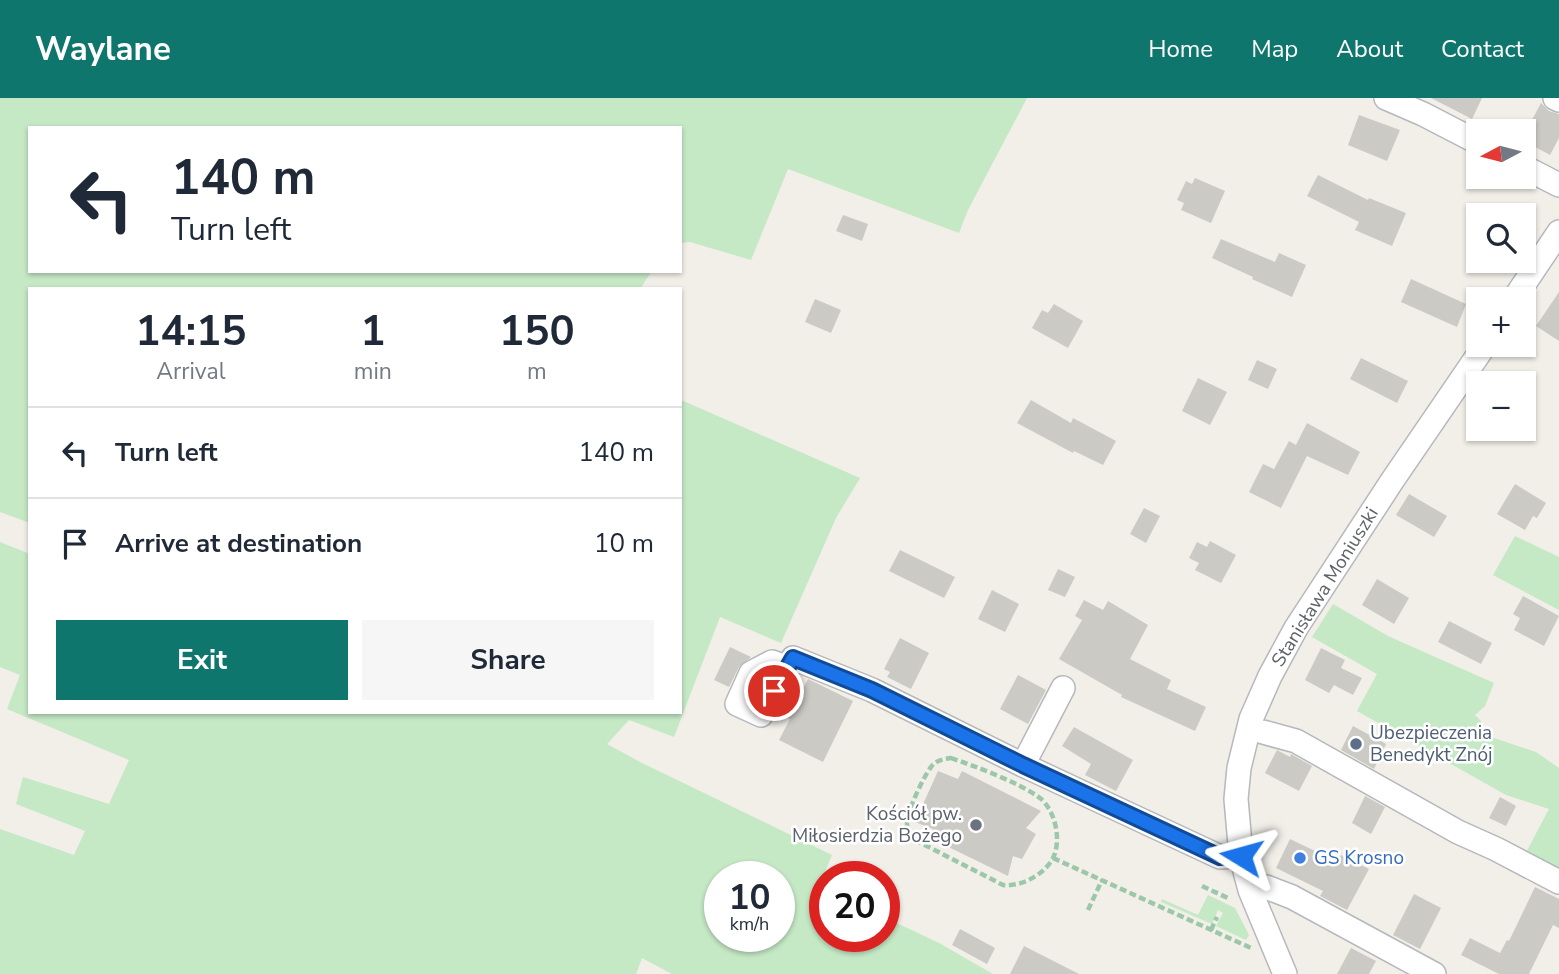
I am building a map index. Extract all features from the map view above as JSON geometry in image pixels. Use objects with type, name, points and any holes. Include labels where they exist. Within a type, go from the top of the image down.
[{"type":"street","points":[[1386,98],[1466,136]]},
{"type":"street","points":[[1536,173],[1559,185]]},
{"type":"street","points":[[1527,287],[1549,267],[1559,232]]},
{"type":"street","name":"Stanisława Moniuszki","points":[[1285,974],[1244,896],[1236,799],[1239,768],[1251,719],[1296,628],[1477,357]]},
{"type":"street","points":[[788,668],[793,658],[822,668],[1220,857],[1241,856]]},
{"type":"street","points":[[1023,765],[1063,688]]},
{"type":"street","points":[[1263,732],[1296,741],[1458,832],[1559,882]]},
{"type":"street","points":[[1244,896],[1266,887],[1292,897],[1434,974]]},
{"type":"path","points":[[951,758],[1001,778],[1040,799],[1055,821],[1053,858],[1029,880],[1013,886],[1003,885],[913,839],[906,826],[908,816],[932,765],[951,758]]},
{"type":"path","points":[[1053,858],[1255,949]]},
{"type":"path","points":[[1087,910],[1102,880]]},
{"type":"path","points":[[1202,886],[1244,896]]},
{"type":"path","points":[[1211,930],[1217,917]]},
{"type":"green space","points":[[0,98],[1027,98],[968,210],[959,233],[788,169],[751,260],[690,242],[682,243],[682,126],[28,126],[28,273],[651,273],[641,287],[28,287],[28,522],[0,512]]},
{"type":"green space","points":[[682,400],[860,478],[836,518],[781,643],[720,617],[674,737],[629,720],[607,744],[832,855],[829,861],[809,861],[809,952],[900,952],[900,925],[993,974],[672,974],[642,958],[636,974],[0,974],[0,829],[74,855],[85,831],[16,804],[23,777],[109,804],[129,760],[7,709],[20,675],[0,667],[0,542],[28,553],[28,714],[682,714]]},
{"type":"green space","points":[[1515,536],[1559,557],[1559,610],[1493,575]]},
{"type":"green space","points":[[1333,604],[1388,636],[1494,683],[1485,706],[1475,715],[1481,721],[1482,734],[1536,752],[1559,768],[1559,882],[1521,862],[1549,809],[1506,795],[1357,711],[1377,674],[1312,637]]},
{"type":"green space","points":[[1208,895],[1235,908],[1249,935],[1246,940],[1216,926],[1223,913],[1218,910],[1212,924],[1161,902],[1162,899],[1198,915]]},
{"type":"building","points":[[1431,98],[1482,98],[1472,119]]},
{"type":"building","points":[[1541,103],[1549,111],[1559,114],[1559,138],[1550,155],[1536,147],[1536,119],[1532,119]]},
{"type":"building","points":[[1359,115],[1400,130],[1387,161],[1348,145]]},
{"type":"building","points":[[1318,175],[1368,200],[1369,198],[1406,213],[1392,246],[1355,230],[1359,222],[1307,196]]},
{"type":"building","points":[[1195,178],[1225,191],[1211,223],[1181,210],[1184,203],[1177,200],[1186,181],[1192,184]]},
{"type":"building","points":[[843,215],[868,224],[862,241],[836,231]]},
{"type":"building","points":[[1221,239],[1275,262],[1279,253],[1306,265],[1292,297],[1212,258]]},
{"type":"building","points":[[1411,279],[1466,304],[1457,327],[1401,302]]},
{"type":"building","points":[[1559,292],[1559,341],[1536,326]]},
{"type":"building","points":[[815,299],[841,310],[831,333],[805,322]]},
{"type":"building","points":[[1054,304],[1083,321],[1068,348],[1032,328],[1042,310],[1048,313]]},
{"type":"building","points":[[1361,358],[1408,381],[1397,403],[1350,379]]},
{"type":"building","points":[[1257,360],[1277,369],[1268,389],[1248,380]]},
{"type":"building","points":[[1198,378],[1227,392],[1210,425],[1182,411]]},
{"type":"building","points":[[1031,400],[1071,423],[1073,418],[1116,441],[1103,465],[1074,451],[1073,453],[1017,423]]},
{"type":"building","points":[[1307,423],[1360,452],[1348,475],[1307,456],[1281,508],[1249,492],[1263,464],[1274,469],[1289,441],[1296,445]]},
{"type":"building","points":[[1515,484],[1546,503],[1537,518],[1533,516],[1525,530],[1497,514]]},
{"type":"building","points":[[1409,494],[1447,516],[1434,537],[1396,515]]},
{"type":"building","points":[[1144,508],[1160,516],[1146,543],[1130,534]]},
{"type":"building","points":[[1210,541],[1236,555],[1221,583],[1195,570],[1199,563],[1189,558],[1197,542],[1207,547]]},
{"type":"building","points":[[900,550],[955,577],[944,598],[889,571]]},
{"type":"building","points":[[1058,569],[1075,577],[1065,597],[1048,590]]},
{"type":"building","points":[[1377,579],[1409,598],[1394,624],[1362,605]]},
{"type":"building","points":[[992,590],[1019,604],[1005,632],[978,619]]},
{"type":"building","points":[[1523,596],[1559,616],[1544,646],[1514,630],[1520,618],[1513,614]]},
{"type":"building","points":[[1084,600],[1103,610],[1108,601],[1148,625],[1130,659],[1171,680],[1167,689],[1206,707],[1195,731],[1121,697],[1122,695],[1059,659],[1082,620],[1075,616]]},
{"type":"building","points":[[1449,621],[1492,643],[1481,664],[1438,642]]},
{"type":"building","points":[[900,638],[929,653],[911,689],[887,677],[890,672],[884,669]]},
{"type":"building","points":[[730,647],[751,657],[739,667],[729,687],[714,680]]},
{"type":"building","points":[[1321,648],[1345,660],[1341,668],[1362,678],[1353,695],[1334,685],[1329,693],[1305,680]]},
{"type":"building","points":[[1018,675],[1046,690],[1028,724],[1000,709]]},
{"type":"building","points":[[808,679],[853,701],[823,762],[779,740],[790,719],[778,713],[794,686],[802,690]]},
{"type":"building","points":[[1353,726],[1386,744],[1374,769],[1341,750]]},
{"type":"building","points":[[1074,727],[1133,760],[1116,791],[1085,775],[1091,764],[1062,746]]},
{"type":"building","points":[[1277,750],[1290,757],[1291,754],[1312,766],[1299,791],[1265,773]]},
{"type":"building","name":"Kościół pw. Miłosierdzia Bożego","points":[[938,771],[958,779],[962,771],[1041,811],[1026,828],[1036,834],[1022,859],[1013,856],[1008,876],[930,838],[933,829],[915,822]]},
{"type":"building","points":[[1365,796],[1385,807],[1371,834],[1352,823]]},
{"type":"building","points":[[1500,797],[1516,806],[1506,826],[1489,818]]},
{"type":"building","points":[[1290,839],[1338,862],[1341,855],[1369,869],[1347,910],[1320,896],[1323,891],[1276,868]]},
{"type":"building","points":[[1535,887],[1559,899],[1559,928],[1553,925],[1529,974],[1499,974],[1461,955],[1470,938],[1500,953],[1507,940],[1509,941]]},
{"type":"building","points":[[1414,894],[1441,908],[1420,949],[1393,935]]},
{"type":"building","points":[[960,929],[995,948],[987,964],[952,945]]},
{"type":"building","points":[[1024,946],[1079,974],[1010,974]]},
{"type":"building","points":[[1351,948],[1376,961],[1369,974],[1337,974]]},
{"type":"place","name":"Ubezpieczenia Benedykt Znój","points":[[1356,744]]},
{"type":"place","name":"Kościół pw. Miłosierdzia Bożego","points":[[976,825]]},
{"type":"place","name":"GS Krosno","points":[[1300,858]]},
{"type":"route","points":[[774,691],[793,658],[822,668],[1220,857],[1241,856]]}]
